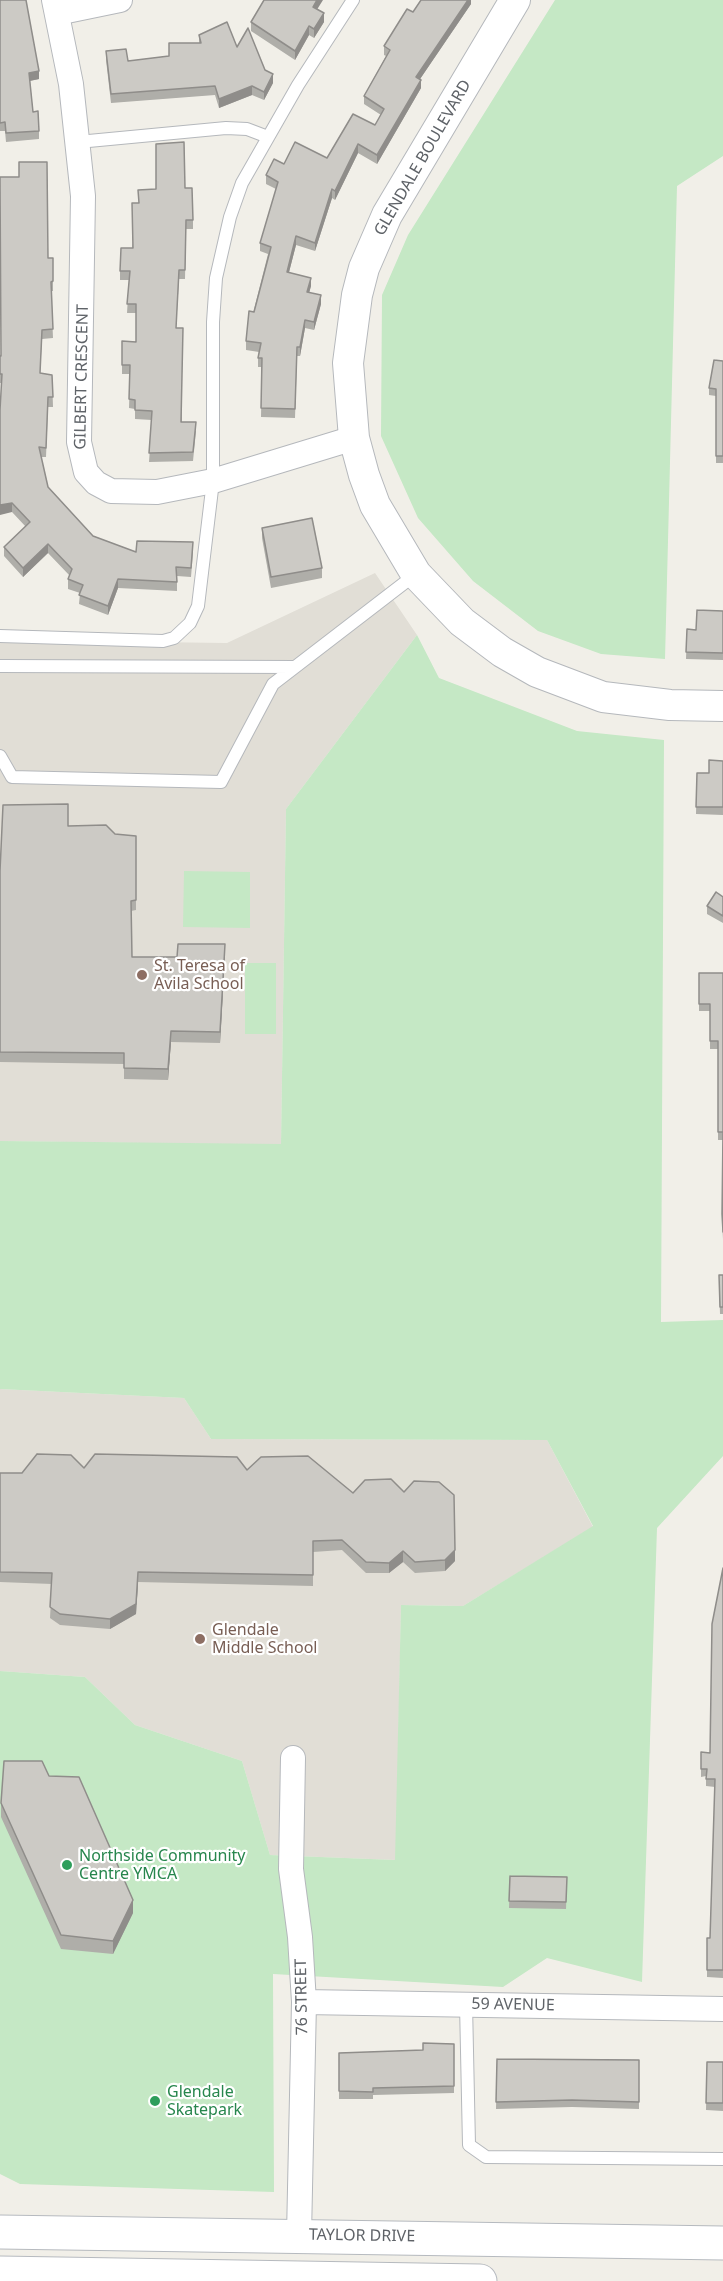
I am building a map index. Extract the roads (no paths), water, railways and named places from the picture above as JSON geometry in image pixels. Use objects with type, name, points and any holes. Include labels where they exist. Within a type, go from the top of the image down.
[{"type":"main road","points":[[0,2214],[81,2235]]},
{"type":"main road","name":"TAYLOR DRIVE","points":[[0,2232],[81,2235],[298,2235],[723,2242]]},
{"type":"main road","points":[[0,2273],[480,2281]]},
{"type":"street","points":[[56,6],[120,0]]},
{"type":"street","name":"GLENDALE BOULEVARD","points":[[515,0],[387,215],[364,268],[357,296],[348,363],[354,438],[375,505],[416,574],[462,622],[502,652],[537,672],[586,692],[628,702],[723,706]]},
{"type":"street","name":"GILBERT CRESCENT","points":[[56,6],[78,142],[84,244],[79,442],[86,472],[96,483],[111,491],[157,492],[213,482],[354,438]]},
{"type":"street","name":"76 STREET","points":[[293,1758],[291,1869],[300,1937],[304,2002],[298,2235]]},
{"type":"street","name":"59 AVENUE","points":[[304,2002],[723,2010]]},
{"type":"lane","points":[[0,636],[148,642],[174,638],[190,623],[198,606],[213,482],[213,322],[216,278],[230,217],[242,183],[268,137],[298,85],[353,0]]},
{"type":"lane","points":[[78,142],[226,128],[247,129],[268,137]]},
{"type":"lane","points":[[0,756],[12,777],[221,783],[273,684],[416,574]]},
{"type":"lane","points":[[0,666],[295,667]]},
{"type":"lane","points":[[466,2004],[469,2145],[486,2157],[723,2159]]},
{"type":"place","name":"St. Teresa of Avila School","points":[[142,975]]},
{"type":"place","name":"Glendale Middle School","points":[[200,1639]]},
{"type":"place","name":"Northside Community Centre YMCA","points":[[67,1865]]},
{"type":"place","name":"Glendale Skatepark","points":[[155,2101]]}]
